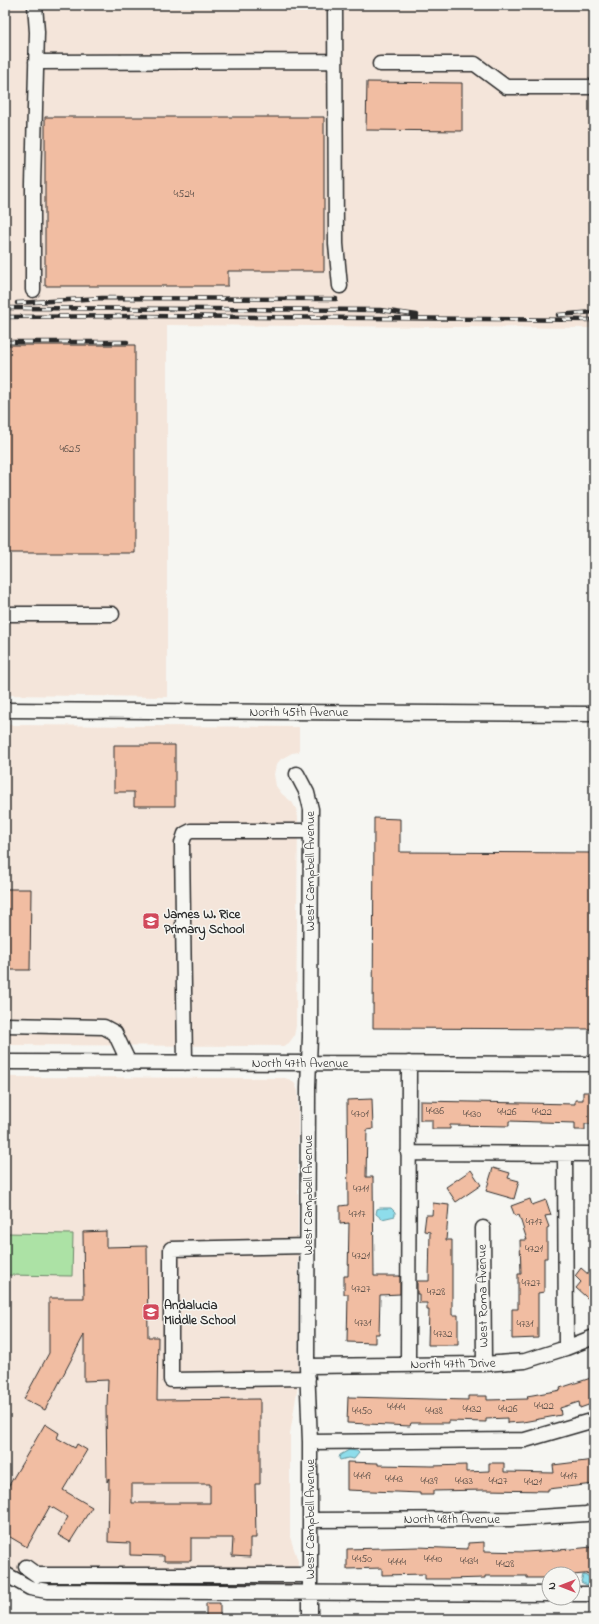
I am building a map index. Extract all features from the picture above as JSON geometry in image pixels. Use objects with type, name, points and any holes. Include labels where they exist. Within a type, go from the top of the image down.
[{"type":"street","points":[[33,290],[33,184],[36,62],[35,5]]},
{"type":"street","points":[[335,5],[336,244],[340,286]]},
{"type":"street","points":[[36,62],[335,61]]},
{"type":"street","points":[[380,64],[475,64],[506,87],[594,87]]},
{"type":"street","points":[[5,614],[112,614]]},
{"type":"street","name":"North 45th Avenue","points":[[5,710],[594,714]]},
{"type":"street","name":"West Campbell Avenue","points":[[297,774],[307,793],[311,809],[307,1246],[307,1372],[310,1442],[310,1619]]},
{"type":"street","points":[[185,1063],[182,843],[185,834],[191,831],[311,831]]},
{"type":"street","points":[[5,1025],[104,1027],[115,1033],[129,1062]]},
{"type":"street","name":"North 47th Avenue","points":[[5,1062],[594,1064]]},
{"type":"street","points":[[408,1365],[409,1063]]},
{"type":"street","points":[[408,1152],[594,1154]]},
{"type":"street","points":[[565,1154],[566,1348]]},
{"type":"street","name":"West Roma Avenue","points":[[483,1228],[484,1364]]},
{"type":"street","name":"North 47th Drive","points":[[307,1246],[171,1249],[171,1380],[408,1365],[484,1364],[525,1361],[594,1337]]},
{"type":"street","points":[[310,1442],[525,1440],[594,1420]]},
{"type":"street","name":"North 48th Avenue","points":[[310,1520],[510,1518],[586,1514],[594,1512]]},
{"type":"street","points":[[26,1567],[37,1575],[310,1575]]},
{"type":"street","points":[[5,1574],[30,1588],[47,1592],[541,1594]]},
{"type":"street","points":[[581,1594],[594,1594]]},
{"type":"shaded area","points":[[5,5],[594,5],[594,328],[167,325],[167,697],[5,695]]},
{"type":"shaded area","name":"James W. Rice Primary School","points":[[5,725],[299,727],[299,752],[292,753],[281,759],[276,765],[274,774],[276,786],[282,794],[292,802],[298,817],[296,1026],[294,1036],[289,1043],[284,1046],[5,1045]]},
{"type":"shaded area","name":"Andalucia Middle School","points":[[5,1077],[285,1078],[291,1080],[295,1084],[298,1091],[298,1385],[290,1434],[290,1537],[298,1561],[297,1588],[37,1587],[5,1569]]},
{"type":"green space","points":[[5,1233],[73,1234],[72,1276],[5,1275]]},
{"type":"water","points":[[391,1208],[395,1212],[395,1216],[382,1219],[376,1214],[377,1209]]},
{"type":"water","points":[[349,1450],[357,1451],[359,1453],[354,1459],[348,1458],[340,1460],[340,1455]]},
{"type":"water","points":[[583,1575],[594,1577],[594,1587],[584,1584],[581,1582]]},
{"type":"building","points":[[367,82],[462,83],[462,131],[366,130]]},
{"type":"building","points":[[45,117],[324,117],[324,271],[228,271],[228,286],[45,286]]},
{"type":"building","points":[[5,345],[135,345],[135,553],[5,553]]},
{"type":"building","points":[[114,745],[175,745],[175,806],[134,806],[134,792],[114,792]]},
{"type":"building","points":[[374,818],[400,819],[400,852],[594,853],[594,1029],[373,1028]]},
{"type":"building","points":[[5,889],[31,889],[30,970],[5,970]]},
{"type":"building","points":[[583,1092],[593,1092],[593,1124],[585,1124],[585,1130],[575,1130],[575,1123],[509,1121],[509,1126],[450,1125],[450,1129],[432,1129],[432,1120],[420,1120],[420,1101],[575,1104],[575,1100],[583,1100]]},
{"type":"building","points":[[372,1099],[373,1129],[367,1130],[366,1177],[373,1177],[374,1276],[400,1276],[400,1294],[380,1295],[379,1334],[375,1334],[375,1343],[347,1342],[348,1294],[344,1294],[344,1276],[348,1276],[349,1223],[340,1224],[340,1206],[348,1205],[347,1100]]},
{"type":"building","points":[[493,1168],[510,1173],[508,1178],[519,1181],[514,1199],[486,1191]]},
{"type":"building","points":[[471,1170],[481,1185],[456,1202],[446,1187]]},
{"type":"building","points":[[530,1199],[532,1205],[546,1200],[551,1215],[545,1216],[549,1227],[547,1228],[547,1258],[544,1258],[544,1292],[538,1293],[538,1338],[512,1339],[512,1309],[518,1309],[518,1274],[521,1274],[520,1240],[527,1240],[519,1215],[515,1216],[511,1206]]},
{"type":"building","points":[[433,1203],[449,1205],[446,1240],[452,1240],[452,1315],[458,1315],[458,1345],[428,1345],[429,1310],[427,1310],[427,1303],[419,1303],[419,1294],[417,1294],[417,1281],[429,1281],[430,1232],[424,1231],[426,1215],[432,1215]]},
{"type":"building","points":[[106,1231],[106,1247],[147,1246],[148,1337],[158,1337],[157,1400],[260,1399],[260,1484],[255,1484],[256,1538],[250,1538],[250,1557],[232,1556],[233,1538],[191,1538],[191,1561],[164,1561],[164,1556],[130,1555],[130,1543],[108,1542],[109,1478],[107,1482],[106,1406],[108,1380],[84,1381],[84,1335],[45,1410],[24,1399],[49,1353],[49,1298],[84,1298],[83,1232]],"holes":[[[132,1484],[210,1484],[210,1503],[132,1503]]]},
{"type":"building","points":[[581,1268],[589,1275],[594,1269],[594,1304],[576,1288],[581,1282],[575,1276]]},
{"type":"building","points":[[594,1377],[594,1403],[580,1408],[579,1402],[560,1408],[561,1415],[523,1422],[507,1423],[507,1418],[486,1419],[486,1422],[449,1421],[449,1423],[411,1423],[410,1426],[347,1423],[348,1397],[468,1400],[468,1396],[487,1396],[487,1400],[528,1399],[527,1396],[561,1390],[560,1388]]},
{"type":"building","points":[[45,1424],[59,1433],[57,1438],[75,1448],[77,1444],[87,1450],[63,1490],[92,1507],[70,1542],[58,1535],[68,1517],[50,1506],[27,1547],[5,1534],[5,1492]]},
{"type":"building","points":[[594,1460],[594,1484],[548,1489],[548,1491],[433,1491],[433,1495],[420,1495],[420,1493],[347,1490],[347,1462],[378,1463],[378,1465],[466,1465],[466,1472],[489,1471],[489,1463],[504,1463],[504,1472],[554,1473],[553,1465]]},
{"type":"building","points":[[484,1542],[484,1551],[526,1552],[592,1547],[594,1573],[581,1574],[581,1566],[541,1566],[541,1578],[527,1578],[527,1576],[485,1576],[485,1578],[425,1579],[425,1574],[382,1575],[382,1568],[347,1569],[347,1549],[418,1547],[468,1549],[468,1543]]},
{"type":"building","points":[[206,1603],[220,1603],[220,1619],[206,1619]]},
{"type":"railway","points":[[17,303],[102,298],[336,299]]},
{"type":"railway","points":[[5,308],[380,310],[417,315]]},
{"type":"railway","points":[[558,315],[594,312]]},
{"type":"railway","points":[[5,317],[138,316],[594,320]]},
{"type":"railway","points":[[5,342],[127,342]]},
{"type":"place","name":"James W. Rice Primary School","points":[[151,921]]},
{"type":"place","name":"Andalucia Middle School","points":[[151,1312]]}]
